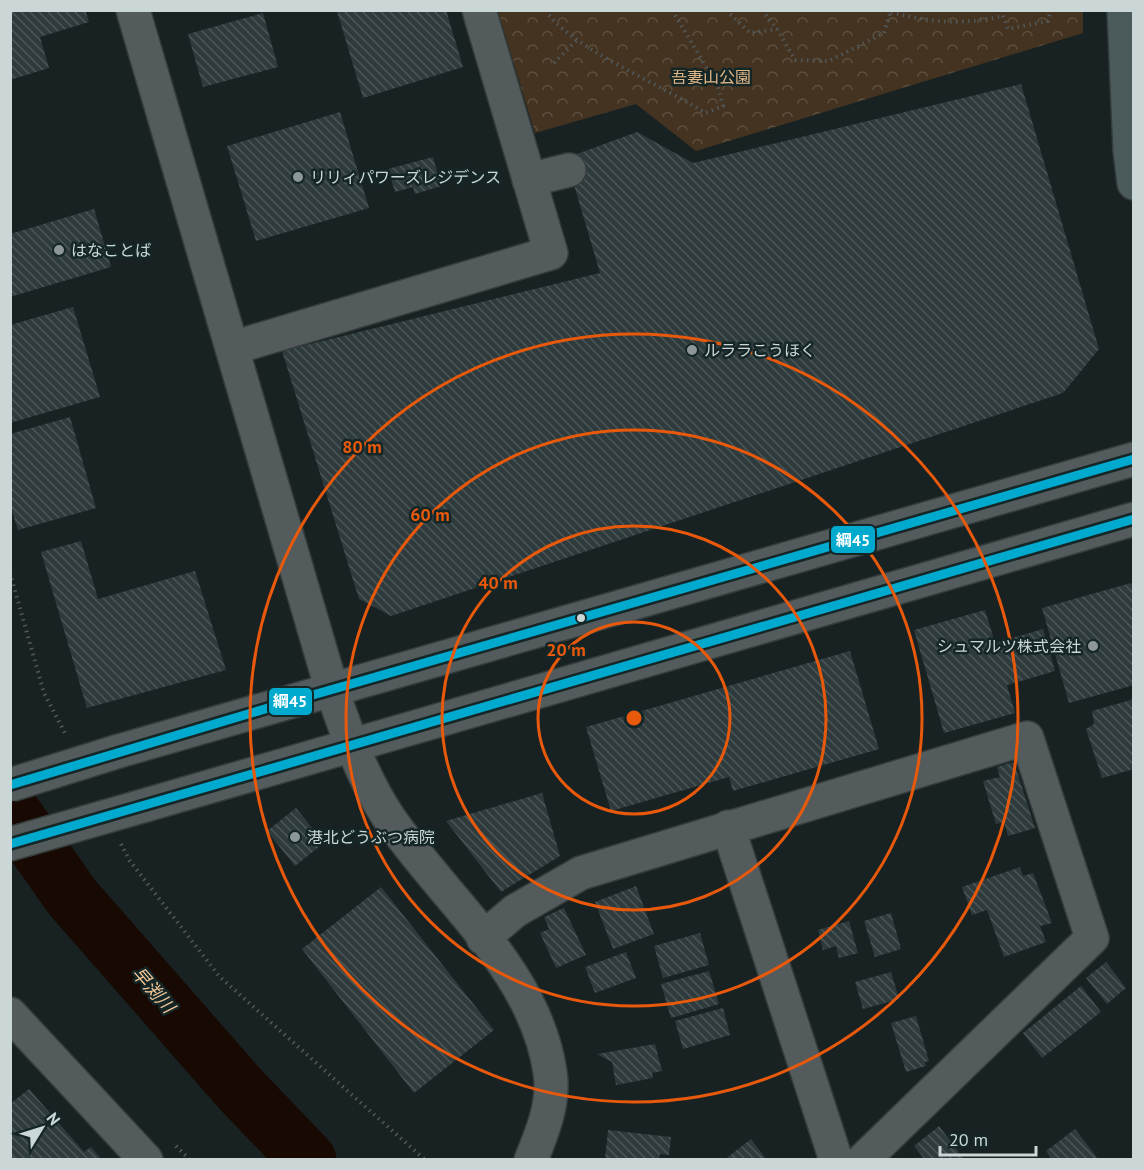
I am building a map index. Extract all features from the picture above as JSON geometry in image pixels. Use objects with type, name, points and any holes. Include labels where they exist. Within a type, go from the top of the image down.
[{"type":"main road","points":[[1124,10],[1130,150],[1134,183]]},
{"type":"street","points":[[133,10],[332,690],[351,746],[388,817],[511,973],[534,1014],[551,1073],[546,1122],[531,1160]]},
{"type":"street","points":[[232,348],[551,253],[479,10]]},
{"type":"street","points":[[529,180],[569,170]]},
{"type":"street","points":[[10,785],[119,751],[1134,459]]},
{"type":"street","points":[[10,844],[1134,519]]},
{"type":"street","points":[[483,938],[515,910],[581,873],[1027,738],[1092,938],[862,1160]]},
{"type":"street","points":[[728,827],[836,1160]]},
{"type":"street","points":[[10,1014],[22,1043],[146,1160]]},
{"type":"path","points":[[546,10],[551,19],[577,40],[705,113],[723,106],[718,87],[672,10]]},
{"type":"path","points":[[726,10],[750,33],[777,29]]},
{"type":"path","points":[[762,10],[777,29],[795,60],[829,61],[884,33],[891,11],[922,21],[971,23],[1003,16]]},
{"type":"path","points":[[1001,10],[1008,29],[1048,21],[1052,10]]},
{"type":"path","points":[[554,63],[577,40]]},
{"type":"path","points":[[10,573],[44,693],[66,735]]},
{"type":"path","points":[[119,840],[130,861],[219,976],[425,1160]]},
{"type":"green space","name":"吾妻山公園","points":[[498,11],[1083,11],[1083,33],[696,151],[636,104],[535,133]]},
{"type":"building","points":[[10,10],[85,10],[89,22],[40,37],[49,68],[10,80]]},
{"type":"building","points":[[446,10],[463,67],[363,98],[337,11]]},
{"type":"building","points":[[263,13],[278,67],[203,87],[188,34]]},
{"type":"building","name":"ルララこうほく","points":[[1021,84],[1099,349],[1063,393],[391,616],[359,599],[282,351],[600,273],[566,158],[637,132],[693,163]]},
{"type":"building","name":"リリィパワーズレジデンス","points":[[340,112],[369,208],[256,241],[227,146]]},
{"type":"building","points":[[433,157],[441,186],[415,194],[413,187],[395,192],[388,169]]},
{"type":"building","name":"はなことば","points":[[94,209],[111,267],[10,297],[10,234]]},
{"type":"building","points":[[73,307],[100,397],[10,423],[10,325]]},
{"type":"building","points":[[70,417],[96,508],[18,530],[10,505],[10,434]]},
{"type":"building","points":[[81,541],[98,599],[195,571],[226,670],[87,708],[41,552]]},
{"type":"building","name":"シュマルツ株式会社","points":[[1131,583],[1134,591],[1134,685],[1069,703],[1042,608]]},
{"type":"building","points":[[985,610],[995,643],[1043,629],[1055,671],[1007,685],[1015,713],[944,733],[914,630]]},
{"type":"building","points":[[850,651],[879,749],[733,791],[729,777],[611,811],[586,727]]},
{"type":"building","points":[[1134,699],[1134,769],[1102,778],[1086,729],[1094,724],[1092,711]]},
{"type":"building","points":[[1014,762],[1035,828],[1008,836],[1004,822],[996,824],[983,781],[1000,777],[997,767]]},
{"type":"building","points":[[542,793],[560,856],[501,892],[446,821]]},
{"type":"building","name":"港北どうぶつ病院","points":[[296,808],[324,843],[295,866],[267,831]]},
{"type":"building","points":[[1020,867],[1023,876],[1033,873],[1052,923],[1040,926],[1046,942],[1004,957],[987,910],[972,915],[962,887]]},
{"type":"building","points":[[636,886],[654,934],[613,949],[595,902]]},
{"type":"building","points":[[381,887],[494,1030],[414,1093],[302,949]]},
{"type":"building","points":[[564,908],[586,955],[556,968],[540,933],[549,929],[544,917]]},
{"type":"building","points":[[891,913],[901,949],[875,957],[864,921]]},
{"type":"building","points":[[849,921],[858,953],[839,958],[836,946],[823,950],[818,930]]},
{"type":"building","points":[[700,933],[709,965],[663,978],[654,946]]},
{"type":"building","points":[[626,952],[636,978],[595,993],[585,967]]},
{"type":"building","points":[[1106,962],[1126,988],[1107,1004],[1086,978]]},
{"type":"building","points":[[709,971],[719,1004],[671,1018],[661,984]]},
{"type":"building","points":[[891,972],[899,999],[863,1009],[855,982]]},
{"type":"building","points":[[1081,986],[1101,1012],[1042,1058],[1023,1033]]},
{"type":"building","points":[[723,1008],[730,1035],[683,1049],[675,1021]]},
{"type":"building","points":[[916,1016],[929,1061],[925,1062],[926,1066],[906,1072],[891,1023]]},
{"type":"building","points":[[655,1044],[662,1071],[652,1073],[653,1078],[616,1085],[612,1062],[597,1054]]},
{"type":"building","points":[[29,1089],[84,1152],[91,1147],[102,1160],[10,1160],[10,1104]]},
{"type":"building","points":[[939,1126],[965,1160],[925,1160],[914,1146]]},
{"type":"building","points":[[1075,1129],[1099,1160],[1052,1160],[1046,1151]]},
{"type":"building","points":[[608,1130],[671,1137],[669,1155],[660,1154],[659,1160],[605,1159]]},
{"type":"building","points":[[751,1139],[767,1160],[724,1160]]},
{"type":"waterway","name":"早渕川","points":[[10,809],[72,897],[240,1089],[308,1160]]},
{"type":"transit line","name":"綱45","points":[[10,785],[285,703],[1134,459]]},
{"type":"transit line","name":"綱45","points":[[10,844],[1134,519]]},
{"type":"place","name":"リリィパワーズレジデンス","points":[[298,177]]},
{"type":"place","name":"はなことば","points":[[59,250]]},
{"type":"place","name":"ルララこうほく","points":[[692,350]]},
{"type":"place","name":"シュマルツ株式会社","points":[[1093,646]]},
{"type":"place","name":"港北どうぶつ病院","points":[[295,837]]}]
